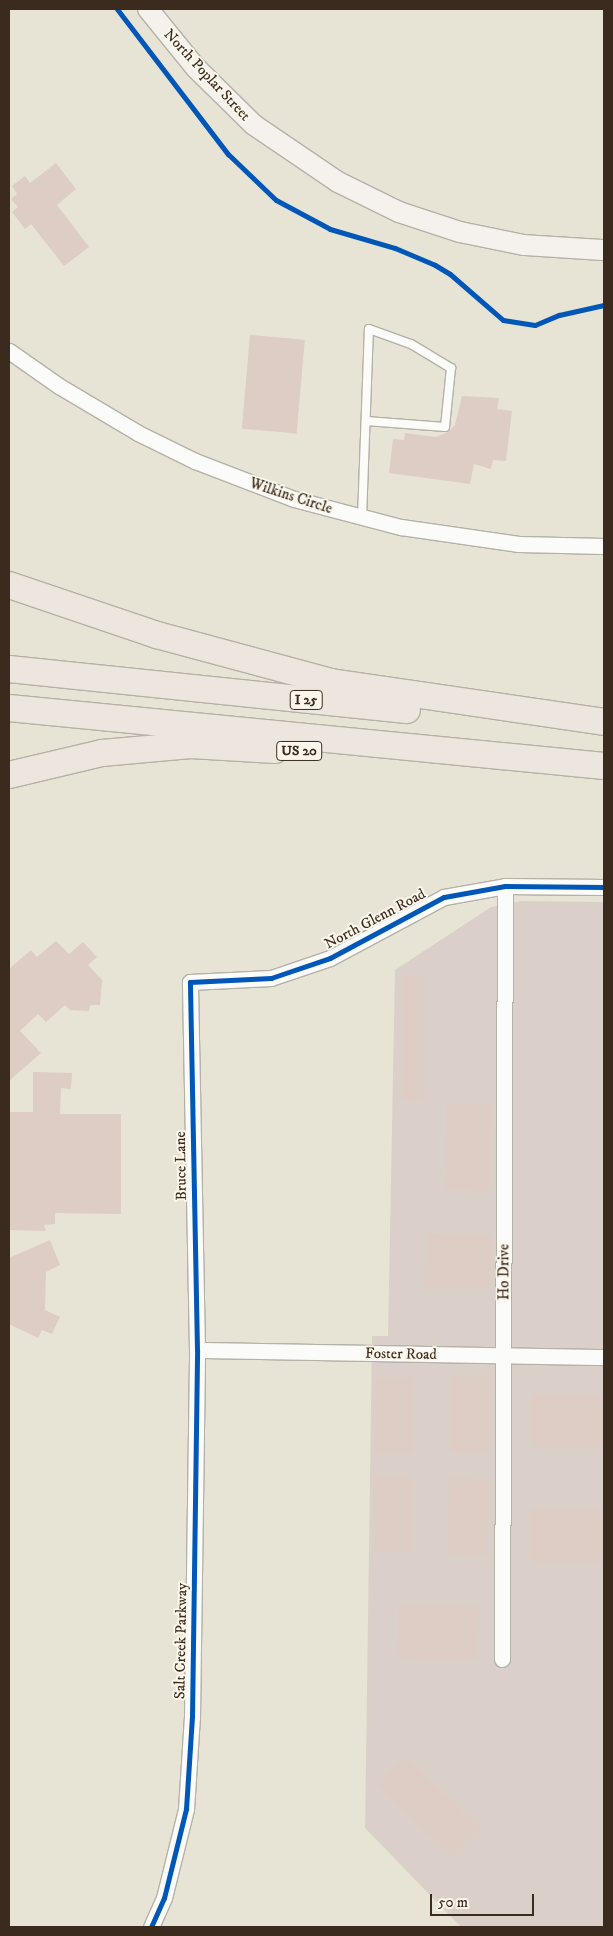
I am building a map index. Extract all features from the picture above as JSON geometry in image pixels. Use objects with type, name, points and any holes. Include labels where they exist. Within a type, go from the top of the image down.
[{"type":"highway","points":[[9,585],[157,635],[331,682],[604,722]]},
{"type":"highway","name":"I 25","points":[[9,669],[360,706],[604,727]]},
{"type":"highway","points":[[9,708],[599,765]]},
{"type":"highway","name":"US 20","points":[[9,775],[102,753],[191,746],[599,765]]},
{"type":"main road","name":"North Poplar Street","points":[[148,9],[196,68],[254,125],[346,186],[399,212],[478,237],[524,245],[604,250]]},
{"type":"street","name":"Wilkins Circle","points":[[9,351],[101,413],[195,461],[294,499],[401,527],[519,544],[604,546]]},
{"type":"street","name":"North Glenn Road","points":[[190,982],[272,978],[330,958],[444,897],[505,886],[604,887]]},
{"type":"street","name":"Ho Drive","points":[[502,1658],[505,886]]},
{"type":"street","name":"Bruce Lane","points":[[190,982],[198,1350]]},
{"type":"street","name":"Foster Road","points":[[198,1350],[604,1357]]},
{"type":"street","name":"Salt Creek Parkway","points":[[151,1927],[164,1898],[186,1808],[192,1717],[198,1350]]},
{"type":"lane","points":[[362,518],[369,329],[411,344],[451,368],[445,427],[366,421]]},
{"type":"shaded area","points":[[522,901],[604,902],[604,1927],[461,1927],[365,1828],[372,1336],[388,1336],[395,970],[491,907]]},
{"type":"building","points":[[56,163],[76,189],[57,205],[89,247],[64,266],[31,224],[25,229],[12,212],[18,207],[11,199],[17,194],[12,186],[25,176],[30,183]]},
{"type":"building","points":[[250,335],[305,340],[297,433],[242,429]]},
{"type":"building","points":[[462,396],[499,398],[497,409],[512,411],[506,461],[493,460],[491,469],[474,464],[470,484],[389,473],[393,439],[404,440],[405,433],[436,437],[448,432],[455,425]]},
{"type":"building","points":[[56,941],[69,954],[83,942],[97,957],[88,965],[102,980],[100,1005],[90,1005],[89,1011],[70,1010],[65,1005],[46,1022],[38,1014],[20,1031],[41,1053],[9,1081],[9,969],[31,950],[37,957]]},
{"type":"building","points":[[403,976],[422,976],[422,1100],[403,1100]]},
{"type":"building","points":[[33,1072],[72,1073],[71,1089],[61,1088],[60,1114],[121,1114],[121,1214],[55,1213],[55,1224],[44,1225],[46,1231],[9,1230],[9,1112],[33,1112]]},
{"type":"building","points":[[446,1104],[491,1105],[489,1191],[444,1190]]},
{"type":"building","points":[[427,1234],[491,1235],[490,1288],[426,1287]]},
{"type":"building","points":[[50,1240],[60,1265],[46,1272],[45,1310],[60,1317],[52,1334],[42,1330],[38,1338],[9,1324],[9,1258]]},
{"type":"building","points":[[451,1377],[489,1377],[489,1452],[451,1452]]},
{"type":"building","points":[[375,1378],[413,1378],[413,1453],[375,1453]]},
{"type":"building","points":[[532,1395],[604,1395],[604,1448],[532,1448]]},
{"type":"building","points":[[373,1477],[411,1477],[411,1552],[373,1552]]},
{"type":"building","points":[[450,1478],[488,1479],[485,1555],[447,1554]]},
{"type":"building","points":[[531,1509],[604,1509],[604,1562],[531,1562]]},
{"type":"building","points":[[398,1605],[478,1606],[477,1659],[397,1658]]},
{"type":"building","points":[[405,1757],[479,1829],[452,1857],[378,1785]]},
{"type":"cycle path","points":[[117,9],[228,154],[276,200],[330,229],[395,248],[435,265],[450,274],[503,320],[535,325],[559,315],[604,305]]},
{"type":"cycle path","points":[[151,1927],[164,1898],[186,1809],[192,1717],[197,1350],[190,982],[271,978],[330,958],[444,897],[505,886],[604,887]]}]
